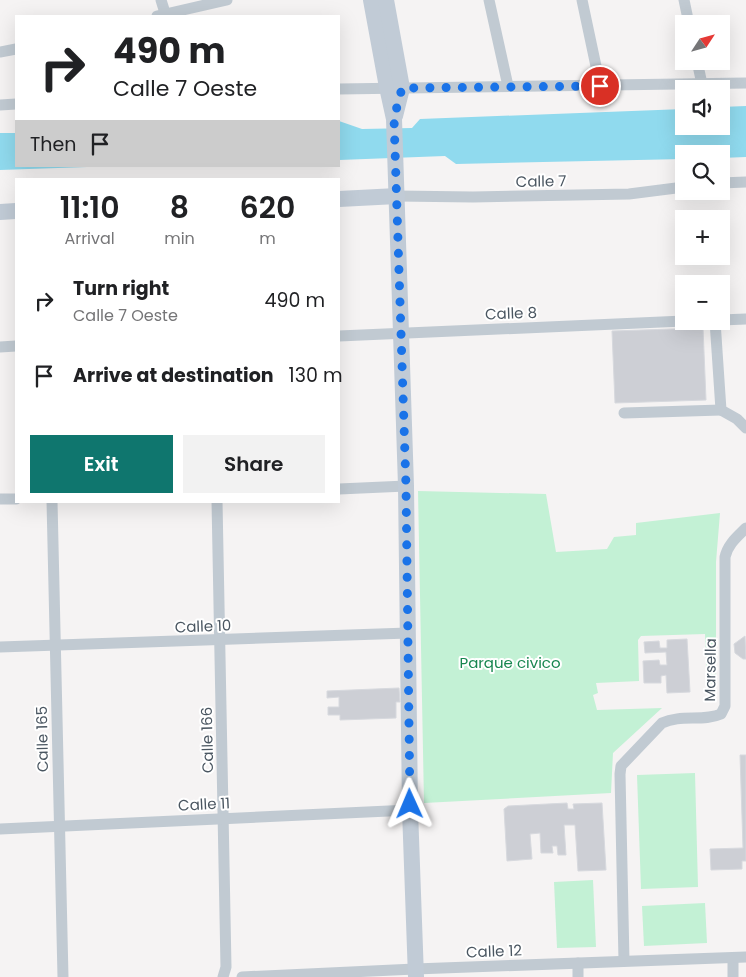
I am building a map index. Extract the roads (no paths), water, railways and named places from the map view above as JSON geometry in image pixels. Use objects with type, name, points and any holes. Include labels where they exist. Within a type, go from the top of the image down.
[{"type":"main road","points":[[371,0],[394,88]]},
{"type":"main road","points":[[386,0],[394,88],[395,165],[402,333],[410,810],[416,973]]},
{"type":"main road","points":[[340,199],[397,196]]},
{"type":"main road","points":[[0,212],[15,211]]},
{"type":"street","points":[[161,0],[163,15]]},
{"type":"street","points":[[167,15],[227,0]]},
{"type":"street","points":[[488,0],[508,86]]},
{"type":"street","points":[[582,0],[600,86]]},
{"type":"street","points":[[684,0],[687,15]]},
{"type":"street","points":[[0,52],[15,49]]},
{"type":"street","points":[[730,83],[746,83]]},
{"type":"street","points":[[340,89],[675,85]]},
{"type":"street","points":[[0,105],[15,104]]},
{"type":"street","points":[[730,183],[746,182]]},
{"type":"street","name":"Calle 7","points":[[397,196],[473,197],[629,194],[675,188]]},
{"type":"street","points":[[730,320],[746,319]]},
{"type":"street","name":"Calle 8","points":[[340,336],[675,321]]},
{"type":"street","points":[[716,330],[721,410]]},
{"type":"street","points":[[0,346],[15,346]]},
{"type":"street","points":[[624,413],[721,410],[737,419],[746,428]]},
{"type":"street","points":[[340,488],[406,486]]},
{"type":"street","points":[[0,499],[15,499]]},
{"type":"street","name":"Calle 165","points":[[52,503],[62,977]]},
{"type":"street","name":"Calle 166","points":[[217,503],[226,967],[222,977]]},
{"type":"street","name":"Marsella","points":[[624,961],[621,766],[662,722],[671,719],[714,718],[722,714],[725,706],[725,557],[727,549],[746,528]]},
{"type":"street","name":"Calle 10","points":[[0,647],[408,633]]},
{"type":"street","name":"Calle 11","points":[[0,829],[410,810]]},
{"type":"street","name":"Calle 12","points":[[242,977],[416,973],[578,963],[746,957]]},
{"type":"street","points":[[733,958],[733,977]]},
{"type":"street","points":[[578,963],[578,977]]},
{"type":"water","points":[[746,106],[746,157],[730,158],[730,145],[675,145],[675,159],[456,164],[445,156],[340,160],[340,121],[362,129],[412,128],[420,119],[675,109],[675,135],[730,135],[730,107]]},
{"type":"water","points":[[0,133],[15,133],[15,167],[87,167],[0,170]]},
{"type":"park label","name":"Parque civico","points":[[510,662]]}]
